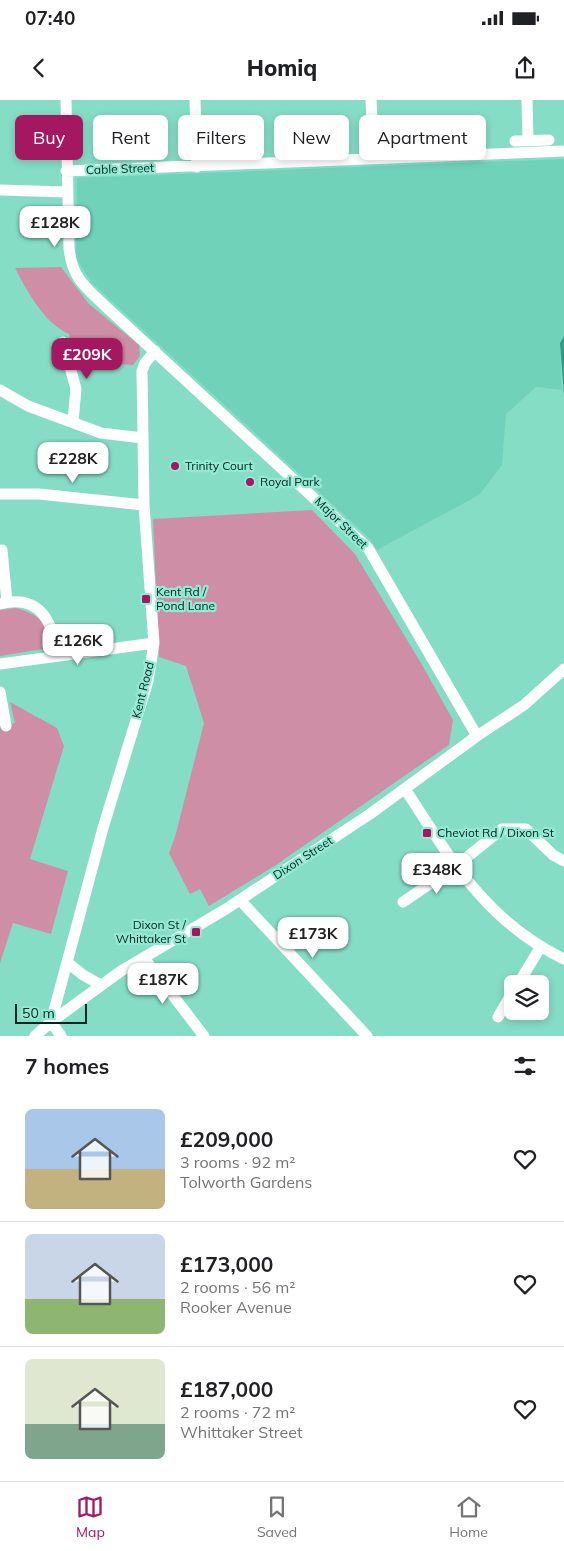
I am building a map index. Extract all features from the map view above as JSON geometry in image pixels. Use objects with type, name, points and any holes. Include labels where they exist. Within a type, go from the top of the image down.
[{"type":"street","name":"Major Street","points":[[66,100],[69,255],[76,277],[368,548],[476,736]]},
{"type":"street","points":[[196,100],[197,167]]},
{"type":"street","points":[[370,100],[371,115]]},
{"type":"street","points":[[527,100],[528,140]]},
{"type":"street","points":[[515,141],[549,140]]},
{"type":"street","name":"Cable Street","points":[[486,155],[564,152]]},
{"type":"street","name":"Cable Street","points":[[66,171],[359,160]]},
{"type":"street","points":[[0,190],[67,192]]},
{"type":"street","points":[[63,342],[76,389],[73,421]]},
{"type":"street","name":"Kent Road","points":[[51,1022],[103,828],[148,681],[154,643],[144,505],[142,371],[145,363],[155,351]]},
{"type":"street","points":[[67,359],[83,358]]},
{"type":"street","points":[[0,390],[28,406],[73,421],[101,433],[143,438]]},
{"type":"street","points":[[0,494],[39,494],[144,505]]},
{"type":"street","points":[[2,550],[4,603],[29,605],[46,616],[54,629],[59,655]]},
{"type":"street","points":[[0,664],[154,643]]},
{"type":"street","name":"Dixon Street","points":[[35,1036],[102,985],[240,900],[404,789],[476,736],[524,704],[564,669]]},
{"type":"street","points":[[0,692],[6,726]]},
{"type":"street","points":[[404,789],[478,895],[510,926],[540,948],[564,959]]},
{"type":"street","points":[[403,902],[456,866],[502,829],[526,829],[553,855],[564,861]]},
{"type":"street","points":[[240,900],[367,1036]]},
{"type":"street","points":[[524,975],[540,948]]},
{"type":"street","points":[[144,958],[204,1036]]},
{"type":"street","points":[[68,963],[83,975],[102,985]]},
{"type":"street","points":[[498,1017],[504,1007]]},
{"type":"street","points":[[51,1022],[61,1036]]},
{"type":"shaded area","points":[[564,159],[564,336],[560,343],[562,390],[536,387],[506,414],[502,465],[479,495],[377,550],[369,538],[92,283],[76,259],[77,178]]},
{"type":"shaded area","points":[[61,267],[89,304],[139,345],[140,356],[133,365],[86,362],[84,352],[72,351],[69,334],[52,322],[37,306],[15,268]]},
{"type":"shaded area","points":[[312,510],[355,554],[421,663],[453,720],[449,745],[276,865],[209,906],[200,889],[190,894],[169,853],[175,837],[204,723],[186,666],[159,657],[153,519]]},
{"type":"shaded area","points":[[15,608],[29,612],[46,626],[51,640],[49,648],[0,656],[0,610]]},
{"type":"shaded area","points":[[10,702],[57,728],[64,746],[30,859],[68,871],[51,934],[13,923],[0,963],[0,727],[15,723]]},
{"type":"water","points":[[564,336],[564,395],[560,343]]},
{"type":"place","name":"Trinity Court","points":[[175,466]]},
{"type":"place","name":"Royal Park","points":[[250,482]]},
{"type":"place","name":"Kent Rd / Pond Lane","points":[[146,599]]},
{"type":"place","name":"Cheviot Rd / Dixon St","points":[[427,833]]},
{"type":"place","name":"Dixon St / Whittaker St","points":[[196,932]]}]
